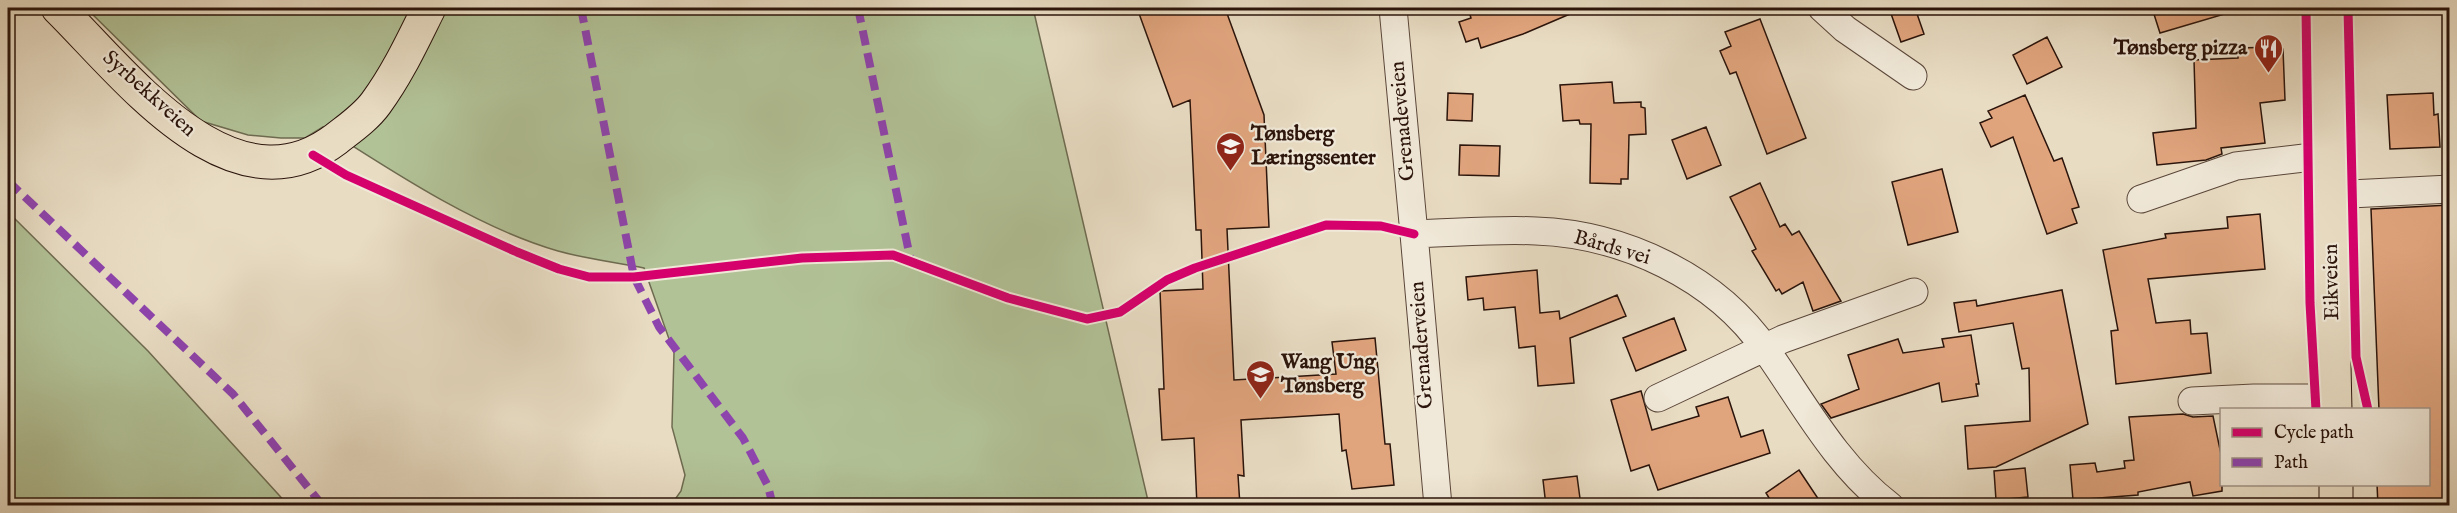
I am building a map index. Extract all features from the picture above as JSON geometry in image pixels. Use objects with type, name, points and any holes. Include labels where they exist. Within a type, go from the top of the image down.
[{"type":"main road","name":"Syrbekkveien","points":[[58,8],[157,107],[203,143],[224,154],[261,163],[295,160],[312,155],[356,123],[375,104],[404,58],[429,8]]},
{"type":"main road","name":"Eikveien","points":[[2326,8],[2335,404]]},
{"type":"main road","points":[[2336,486],[2336,506]]},
{"type":"street","name":"Grenadeveien","points":[[1393,8],[1414,234]]},
{"type":"street","points":[[1822,8],[1845,29],[1913,76]]},
{"type":"street","points":[[2141,199],[2236,166],[2330,155]]},
{"type":"street","points":[[2330,195],[2450,189]]},
{"type":"street","name":"Bårds vei","points":[[1414,234],[1555,233],[1600,240],[1645,254],[1711,293],[1749,327],[1846,464],[1890,506]]},
{"type":"street","name":"Grenaderveien","points":[[1414,234],[1438,506]]},
{"type":"street","points":[[1658,398],[1765,347],[1914,292]]},
{"type":"street","points":[[2192,401],[2254,398],[2335,404]]},
{"type":"green space","points":[[86,8],[1033,8],[1149,505],[671,505],[681,491],[685,475],[672,427],[674,353],[644,268],[558,251],[497,228],[437,197],[323,127],[305,138],[281,138],[248,135],[201,121]]},
{"type":"green space","points":[[8,212],[148,351],[288,505],[8,505]]},
{"type":"building","points":[[1137,8],[1225,8],[1264,115],[1269,227],[1227,229],[1234,380],[1336,374],[1332,342],[1375,338],[1385,444],[1390,444],[1394,485],[1352,489],[1346,450],[1342,451],[1339,414],[1241,420],[1244,476],[1238,475],[1240,506],[1197,506],[1194,438],[1162,440],[1159,389],[1164,389],[1160,291],[1203,289],[1201,230],[1196,230],[1190,100],[1173,107]]},
{"type":"building","points":[[1468,8],[1584,8],[1523,34],[1481,48],[1478,38],[1466,42],[1459,22],[1471,18]]},
{"type":"building","points":[[1889,8],[1915,8],[1924,34],[1901,42]]},
{"type":"building","points":[[2152,8],[2228,8],[2228,13],[2160,33]]},
{"type":"building","points":[[1760,19],[1806,138],[1767,154],[1736,72],[1730,74],[1720,51],[1731,46],[1725,32]]},
{"type":"building","points":[[2047,37],[2062,67],[2027,84],[2013,55]]},
{"type":"building","points":[[2276,47],[2283,49],[2285,100],[2260,103],[2265,143],[2221,148],[2222,154],[2206,160],[2157,165],[2153,133],[2196,128],[2194,60],[2238,58],[2238,48]]},
{"type":"building","points":[[1612,82],[1614,103],[1641,102],[1641,107],[1645,108],[1646,134],[1629,135],[1628,179],[1621,179],[1621,184],[1590,183],[1591,124],[1580,124],[1579,120],[1563,121],[1560,85]]},
{"type":"building","points":[[1448,93],[1473,94],[1472,121],[1447,120]]},
{"type":"building","points":[[2433,93],[2434,115],[2438,114],[2440,147],[2390,149],[2387,95]]},
{"type":"building","points":[[2025,95],[2054,161],[2062,158],[2079,207],[2072,209],[2077,223],[2047,234],[2013,137],[1991,147],[1980,123],[1992,118],[1988,111]]},
{"type":"building","points":[[1706,127],[1721,165],[1687,179],[1672,140]]},
{"type":"building","points":[[1460,145],[1500,146],[1499,176],[1459,175]]},
{"type":"building","points":[[1942,169],[1958,232],[1908,245],[1892,182]]},
{"type":"building","points":[[1760,183],[1780,227],[1785,224],[1792,235],[1799,231],[1841,301],[1813,311],[1803,282],[1782,294],[1779,289],[1776,291],[1752,251],[1756,249],[1730,197]]},
{"type":"building","points":[[2450,205],[2450,506],[2378,506],[2377,486],[2430,486],[2430,408],[2379,408],[2371,209]]},
{"type":"building","points":[[2260,214],[2265,269],[2148,279],[2156,323],[2190,320],[2191,334],[2207,333],[2211,373],[2116,384],[2111,331],[2118,330],[2103,250],[2166,238],[2165,234],[2228,228],[2227,217]]},
{"type":"building","points":[[1537,270],[1540,313],[1559,311],[1560,319],[1617,295],[1626,316],[1570,338],[1574,383],[1538,386],[1535,346],[1519,348],[1515,307],[1484,310],[1483,298],[1468,300],[1466,277]]},
{"type":"building","points":[[2062,290],[2088,424],[1996,467],[1968,469],[1965,426],[2030,421],[2029,368],[2022,369],[2013,323],[1959,332],[1954,303],[1976,300],[1977,306]]},
{"type":"building","points":[[1674,318],[1686,350],[1636,371],[1623,338]]},
{"type":"building","points":[[1971,335],[1979,384],[1976,384],[1978,396],[1942,402],[1939,383],[1831,418],[1821,404],[1859,389],[1848,355],[1898,339],[1903,353],[1944,347],[1942,339]]},
{"type":"building","points":[[1641,391],[1652,430],[1699,416],[1696,407],[1728,397],[1741,437],[1763,430],[1770,453],[1658,490],[1649,465],[1631,471],[1611,400]]},
{"type":"building","points":[[2183,414],[2193,417],[2213,416],[2220,449],[2222,491],[2193,496],[2190,482],[2138,492],[2138,495],[2073,500],[2070,465],[2095,463],[2097,472],[2125,468],[2124,461],[2134,460],[2129,417]]},
{"type":"building","points":[[2025,468],[2028,497],[1996,500],[1994,471]]},
{"type":"building","points":[[1799,470],[1823,506],[1774,506],[1766,493]]},
{"type":"building","points":[[1577,476],[1581,506],[1546,506],[1543,480]]},
{"type":"marked path","points":[[581,8],[634,277],[659,327],[743,438],[768,486],[773,506]]},
{"type":"marked path","points":[[858,8],[911,262]]},
{"type":"marked path","points":[[8,181],[233,394],[323,506]]},
{"type":"cycle path","points":[[2306,8],[2310,303],[2316,408]]},
{"type":"cycle path","points":[[2348,8],[2356,357],[2368,408]]},
{"type":"cycle path","points":[[313,155],[346,175],[517,252],[559,269],[589,277],[634,277],[802,258],[893,255],[1008,298],[1087,319],[1120,312],[1167,280],[1195,268],[1326,225],[1381,226],[1414,234]]},
{"type":"place","name":"Tønsberg pizza","points":[[2268,74]]},
{"type":"place","name":"Tønsberg Læringssenter","points":[[1230,172]]},
{"type":"place","name":"Wang Ung Tønsberg","points":[[1260,400]]}]
